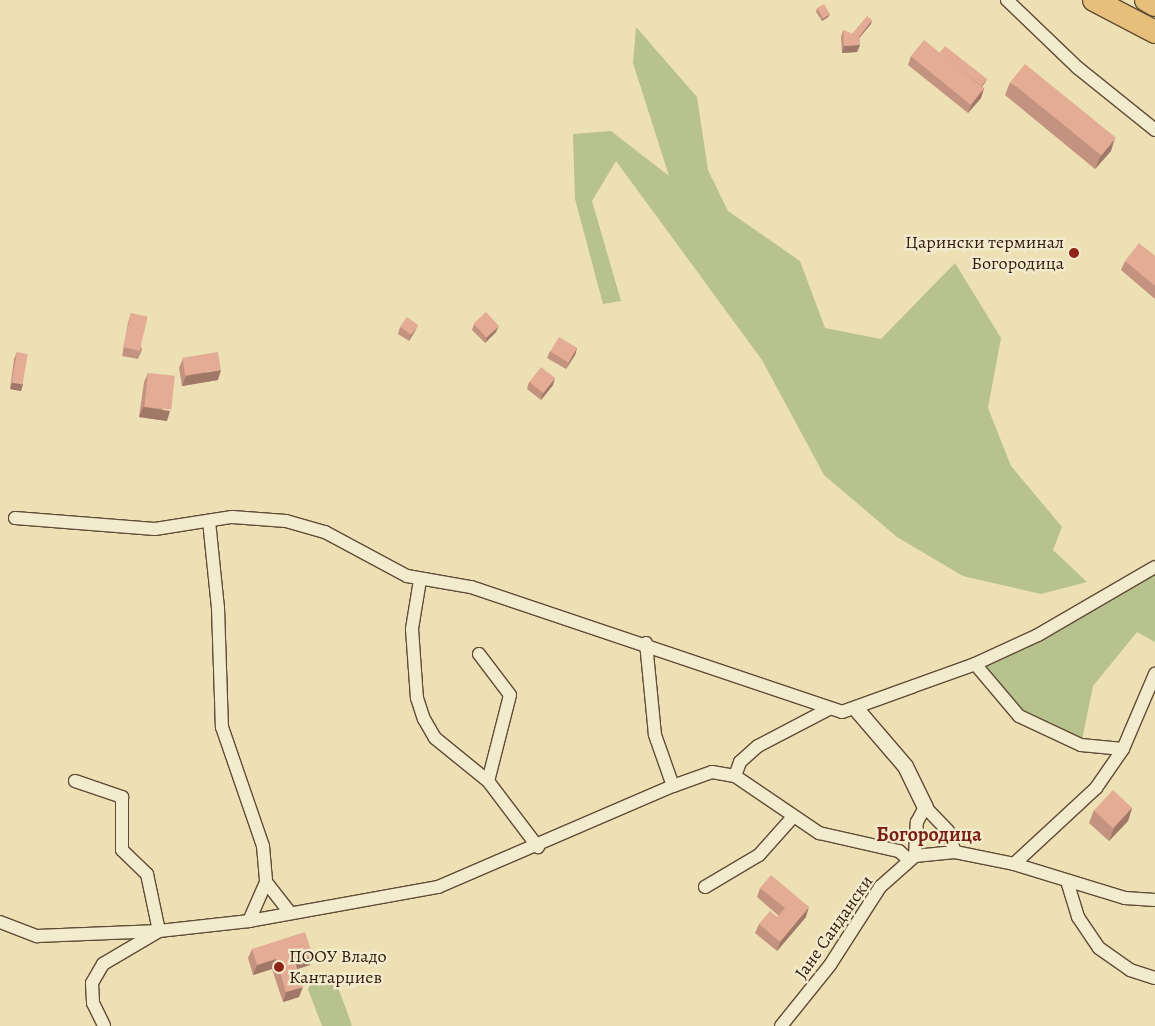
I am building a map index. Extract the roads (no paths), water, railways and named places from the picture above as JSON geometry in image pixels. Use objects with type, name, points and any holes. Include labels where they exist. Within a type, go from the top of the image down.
[{"type":"highway","points":[[1094,0],[1155,32]]},
{"type":"highway","points":[[1146,0],[1155,5]]},
{"type":"street","points":[[1007,0],[1078,68],[1155,130]]},
{"type":"street","points":[[15,518],[155,530],[232,517],[286,521],[325,532],[420,580],[444,579],[565,622],[646,643],[827,710],[857,710],[975,664],[1038,635],[1155,567]]},
{"type":"street","points":[[209,520],[218,608],[218,704],[263,846],[266,882],[249,922]]},
{"type":"street","points":[[420,580],[412,629],[417,698],[424,719],[435,738],[488,781],[538,847]]},
{"type":"street","points":[[646,643],[655,735],[672,786]]},
{"type":"street","points":[[479,654],[510,695],[488,781]]},
{"type":"street","points":[[975,664],[1019,716],[1081,745],[1123,749]]},
{"type":"street","points":[[1014,864],[1096,788],[1123,749],[1155,674]]},
{"type":"street","points":[[735,776],[740,762],[758,746],[827,710]]},
{"type":"street","points":[[857,710],[905,766],[925,807],[948,831],[955,852]]},
{"type":"street","points":[[0,922],[37,936],[158,931],[249,922],[290,912],[438,887],[538,847],[672,786],[712,772],[735,776],[792,818],[820,832],[899,851],[912,858],[955,852],[1014,864],[1125,898],[1155,900]]},
{"type":"street","points":[[75,781],[122,796],[122,850],[147,874],[158,931]]},
{"type":"street","points":[[912,858],[917,822],[925,807]]},
{"type":"street","points":[[706,887],[759,855],[792,818]]},
{"type":"street","name":"Јане Сандански","points":[[781,1026],[830,965],[880,886],[912,858]]},
{"type":"street","points":[[1067,881],[1078,917],[1099,948],[1130,970],[1155,978]]},
{"type":"street","points":[[266,882],[290,912]]},
{"type":"street","points":[[104,1026],[93,1003],[92,983],[103,964],[158,931]]},
{"type":"place","name":"Царински терминал Богородица","points":[[1074,253]]},
{"type":"place","name":"ПООУ Владо Кантарџиев","points":[[279,967]]},
{"type":"district","name":"Богородица","points":[[929,834]]}]
